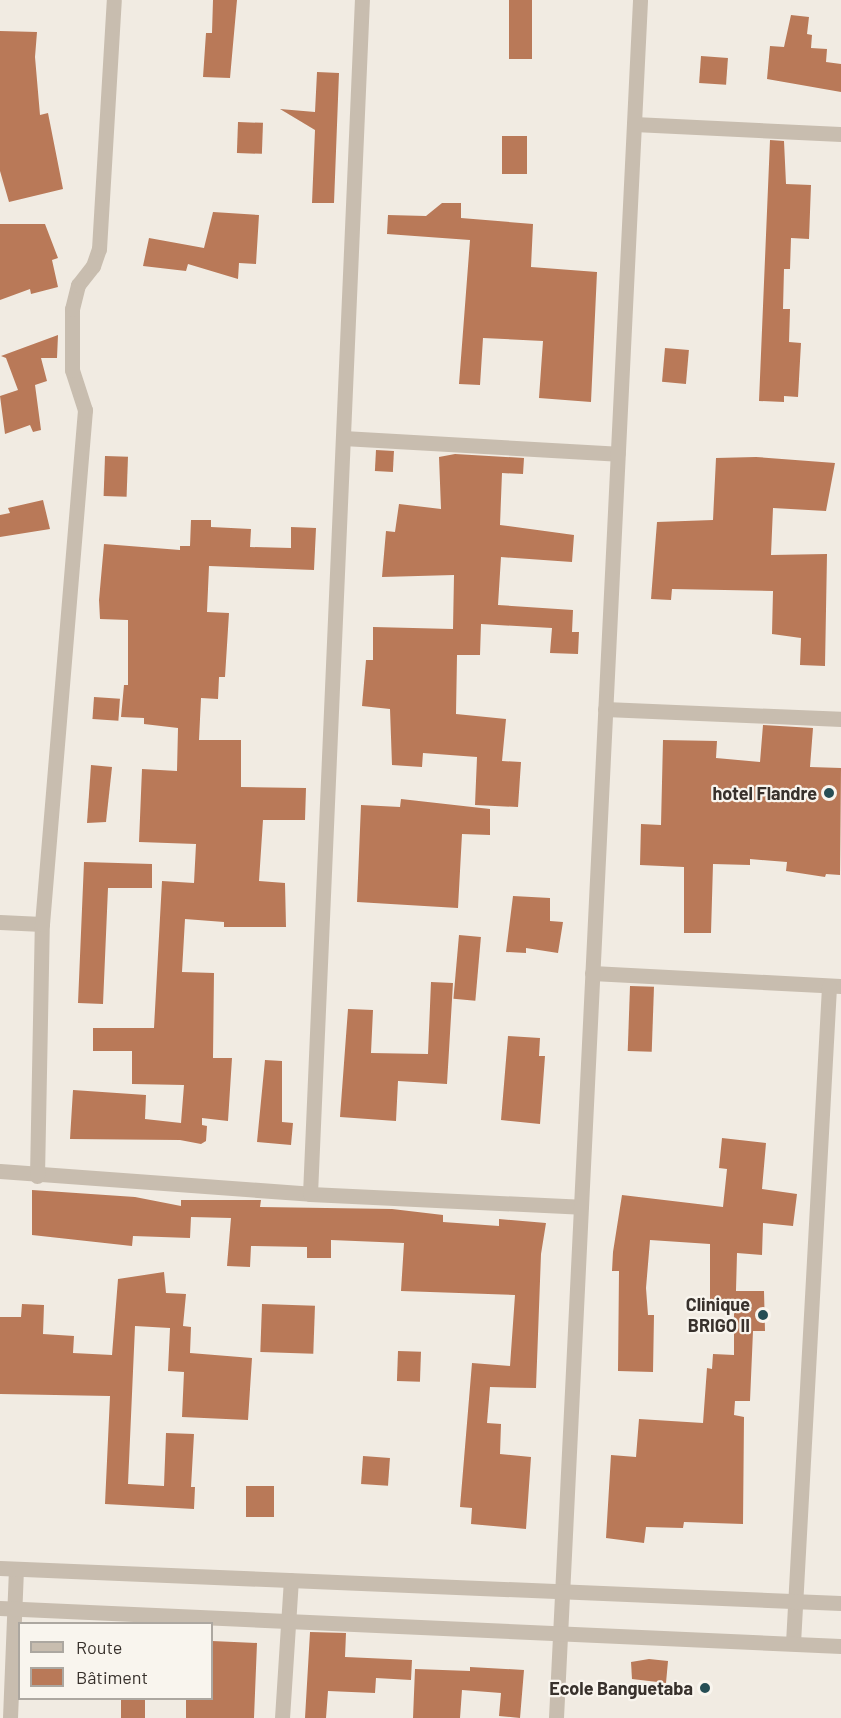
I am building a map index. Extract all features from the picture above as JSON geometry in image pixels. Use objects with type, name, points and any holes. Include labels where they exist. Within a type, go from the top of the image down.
[{"type":"street","points":[[37,1176],[42,924],[85,410],[72,370],[72,309],[78,285],[93,266],[99,249],[114,0]]},
{"type":"street","points":[[310,1194],[362,0]]},
{"type":"street","points":[[556,1718],[640,0]]},
{"type":"street","points":[[634,124],[841,134]]},
{"type":"street","points":[[343,438],[618,454]]},
{"type":"street","points":[[605,709],[841,718]]},
{"type":"street","points":[[0,922],[42,924]]},
{"type":"street","points":[[592,973],[835,986],[793,1643]]},
{"type":"street","points":[[0,1172],[310,1194],[581,1207]]},
{"type":"street","points":[[0,1568],[841,1603]]},
{"type":"street","points":[[10,1718],[7,1608],[16,1569]]},
{"type":"street","points":[[282,1718],[291,1580]]},
{"type":"street","points":[[7,1608],[841,1646]]},
{"type":"building","points":[[213,0],[237,0],[230,78],[203,77],[206,33],[212,33]]},
{"type":"building","points":[[509,0],[532,0],[532,59],[509,59]]},
{"type":"building","points":[[791,15],[809,17],[807,34],[812,35],[811,48],[827,49],[826,62],[841,64],[841,92],[767,79],[770,46],[784,47]]},
{"type":"building","points":[[0,31],[37,32],[35,57],[40,115],[48,113],[63,189],[9,202],[0,171]]},
{"type":"building","points":[[701,56],[728,58],[726,85],[699,83]]},
{"type":"building","points":[[317,72],[339,73],[334,203],[312,203],[315,130],[280,109],[315,112]]},
{"type":"building","points":[[238,122],[263,123],[262,154],[237,153]]},
{"type":"building","points":[[502,136],[527,136],[527,174],[502,174]]},
{"type":"building","points":[[770,140],[784,141],[786,184],[811,185],[809,239],[791,238],[790,269],[784,269],[783,309],[790,309],[789,342],[801,343],[798,397],[784,396],[784,402],[759,401]]},
{"type":"building","points":[[442,203],[461,203],[461,218],[533,224],[531,267],[597,272],[591,402],[539,398],[543,341],[483,338],[480,385],[459,384],[470,240],[387,234],[388,215],[426,216]]},
{"type":"building","points":[[213,212],[259,215],[256,264],[239,263],[238,279],[188,264],[186,271],[143,266],[149,238],[204,248]]},
{"type":"building","points":[[0,224],[45,224],[58,258],[52,260],[58,287],[31,294],[30,289],[0,300]]},
{"type":"building","points":[[58,335],[57,358],[41,358],[47,381],[35,385],[41,430],[33,432],[30,425],[5,434],[0,396],[18,390],[6,358],[1,356]]},
{"type":"building","points":[[665,348],[689,350],[686,384],[662,382]]},
{"type":"building","points":[[376,450],[394,451],[393,472],[375,471]]},
{"type":"building","points":[[455,454],[524,458],[523,474],[502,473],[500,525],[574,535],[572,562],[501,557],[498,605],[573,610],[572,632],[579,632],[578,654],[550,653],[552,628],[481,624],[480,655],[457,655],[456,714],[506,719],[502,761],[521,762],[518,807],[475,805],[477,757],[423,753],[422,767],[392,765],[390,709],[362,706],[366,660],[373,660],[373,627],[453,629],[454,575],[382,577],[386,531],[395,532],[399,504],[441,509],[439,457]]},
{"type":"building","points":[[105,456],[128,457],[127,497],[104,496]]},
{"type":"building","points":[[756,457],[835,463],[826,511],[773,508],[771,555],[827,554],[825,666],[800,665],[801,638],[772,634],[773,591],[672,589],[671,600],[651,599],[657,522],[713,520],[716,458]]},
{"type":"building","points":[[43,500],[50,529],[0,537],[0,515],[10,513],[8,508]]},
{"type":"building","points":[[191,520],[211,520],[211,527],[251,529],[250,547],[291,548],[291,527],[316,528],[314,570],[209,566],[207,612],[229,613],[225,677],[219,677],[218,699],[201,698],[199,740],[241,740],[241,787],[306,788],[305,820],[263,820],[259,881],[285,883],[286,927],[224,927],[224,922],[185,919],[182,972],[214,973],[213,1058],[232,1058],[228,1121],[202,1118],[202,1125],[207,1126],[206,1141],[201,1144],[180,1140],[70,1139],[73,1090],[146,1095],[145,1119],[181,1123],[184,1085],[132,1084],[132,1051],[93,1051],[93,1028],[154,1028],[162,881],[194,883],[196,844],[139,842],[142,769],[177,771],[178,728],[144,724],[144,718],[121,717],[124,685],[128,685],[128,620],[100,619],[99,600],[104,544],[180,550],[180,546],[190,546]]},
{"type":"building","points":[[94,697],[120,699],[118,721],[92,719]]},
{"type":"building","points":[[763,725],[813,728],[810,767],[841,768],[840,875],[826,874],[825,877],[786,871],[787,862],[750,859],[750,865],[713,864],[711,933],[684,933],[684,867],[640,865],[641,824],[661,825],[663,740],[717,741],[716,758],[760,762]]},
{"type":"building","points":[[91,765],[112,767],[106,822],[87,823]]},
{"type":"building","points":[[401,799],[490,809],[490,835],[462,834],[458,908],[357,902],[361,805],[400,807]]},
{"type":"building","points":[[84,862],[152,864],[152,888],[108,888],[103,1004],[78,1003]]},
{"type":"building","points":[[513,896],[550,898],[550,921],[563,922],[558,953],[526,948],[526,953],[506,952]]},
{"type":"building","points":[[459,935],[481,937],[475,1001],[453,999]]},
{"type":"building","points":[[431,982],[453,983],[447,1084],[398,1081],[396,1121],[340,1117],[348,1009],[373,1010],[371,1053],[428,1054]]},
{"type":"building","points":[[630,986],[654,987],[652,1052],[628,1051]]},
{"type":"building","points":[[508,1036],[540,1038],[539,1056],[545,1056],[540,1124],[501,1120]]},
{"type":"building","points":[[265,1060],[282,1061],[282,1122],[293,1123],[291,1145],[257,1142]]},
{"type":"building","points":[[722,1138],[766,1143],[762,1189],[797,1194],[793,1226],[763,1223],[762,1255],[737,1253],[736,1291],[764,1291],[765,1331],[753,1331],[750,1401],[735,1401],[734,1415],[744,1417],[743,1524],[684,1522],[683,1528],[646,1527],[644,1543],[606,1538],[611,1455],[636,1457],[639,1419],[703,1423],[707,1368],[712,1369],[713,1354],[734,1355],[734,1311],[710,1309],[710,1244],[650,1240],[646,1288],[648,1315],[654,1315],[653,1372],[618,1371],[619,1271],[612,1271],[622,1195],[723,1207],[727,1169],[719,1168]]},
{"type":"building","points":[[32,1190],[135,1197],[181,1206],[181,1200],[261,1200],[260,1207],[392,1209],[443,1215],[443,1222],[499,1226],[499,1219],[546,1223],[541,1254],[536,1388],[490,1387],[487,1423],[501,1424],[500,1454],[531,1457],[526,1529],[471,1524],[472,1508],[460,1507],[472,1363],[510,1366],[515,1295],[401,1291],[404,1243],[331,1240],[331,1258],[307,1258],[307,1247],[251,1246],[250,1267],[227,1266],[231,1218],[191,1217],[190,1238],[133,1236],[132,1246],[32,1235]]},
{"type":"building","points":[[164,1272],[166,1293],[186,1294],[183,1326],[191,1327],[190,1353],[252,1358],[248,1420],[182,1417],[184,1372],[168,1371],[170,1328],[135,1326],[128,1484],[164,1486],[166,1433],[194,1434],[191,1487],[195,1487],[194,1509],[105,1504],[110,1396],[0,1394],[0,1317],[21,1317],[22,1304],[44,1305],[43,1334],[74,1336],[73,1353],[112,1355],[118,1279]]},
{"type":"building","points":[[262,1304],[315,1306],[313,1354],[260,1352]]},
{"type":"building","points":[[398,1351],[421,1352],[420,1382],[397,1381]]},
{"type":"building","points":[[363,1456],[390,1458],[388,1486],[361,1484]]},
{"type":"building","points":[[246,1486],[274,1486],[274,1517],[246,1517]]},
{"type":"building","points":[[310,1632],[346,1633],[345,1657],[412,1660],[411,1680],[376,1678],[375,1693],[328,1691],[326,1718],[305,1718]]},
{"type":"building","points":[[213,1641],[257,1643],[254,1718],[186,1718],[186,1700],[213,1700]]},
{"type":"building","points":[[649,1659],[668,1661],[666,1683],[632,1679],[631,1662]]},
{"type":"building","points":[[470,1667],[524,1670],[520,1718],[499,1716],[501,1693],[462,1690],[460,1718],[413,1718],[415,1669],[470,1671]]},
{"type":"building","points":[[121,1700],[145,1700],[145,1718],[121,1718]]},
{"type":"place","name":"hotel Flandre","points":[[829,793]]},
{"type":"place","name":"Clinique BRIGO II","points":[[763,1315]]},
{"type":"place","name":"Ecole Banguetaba","points":[[705,1688]]}]
